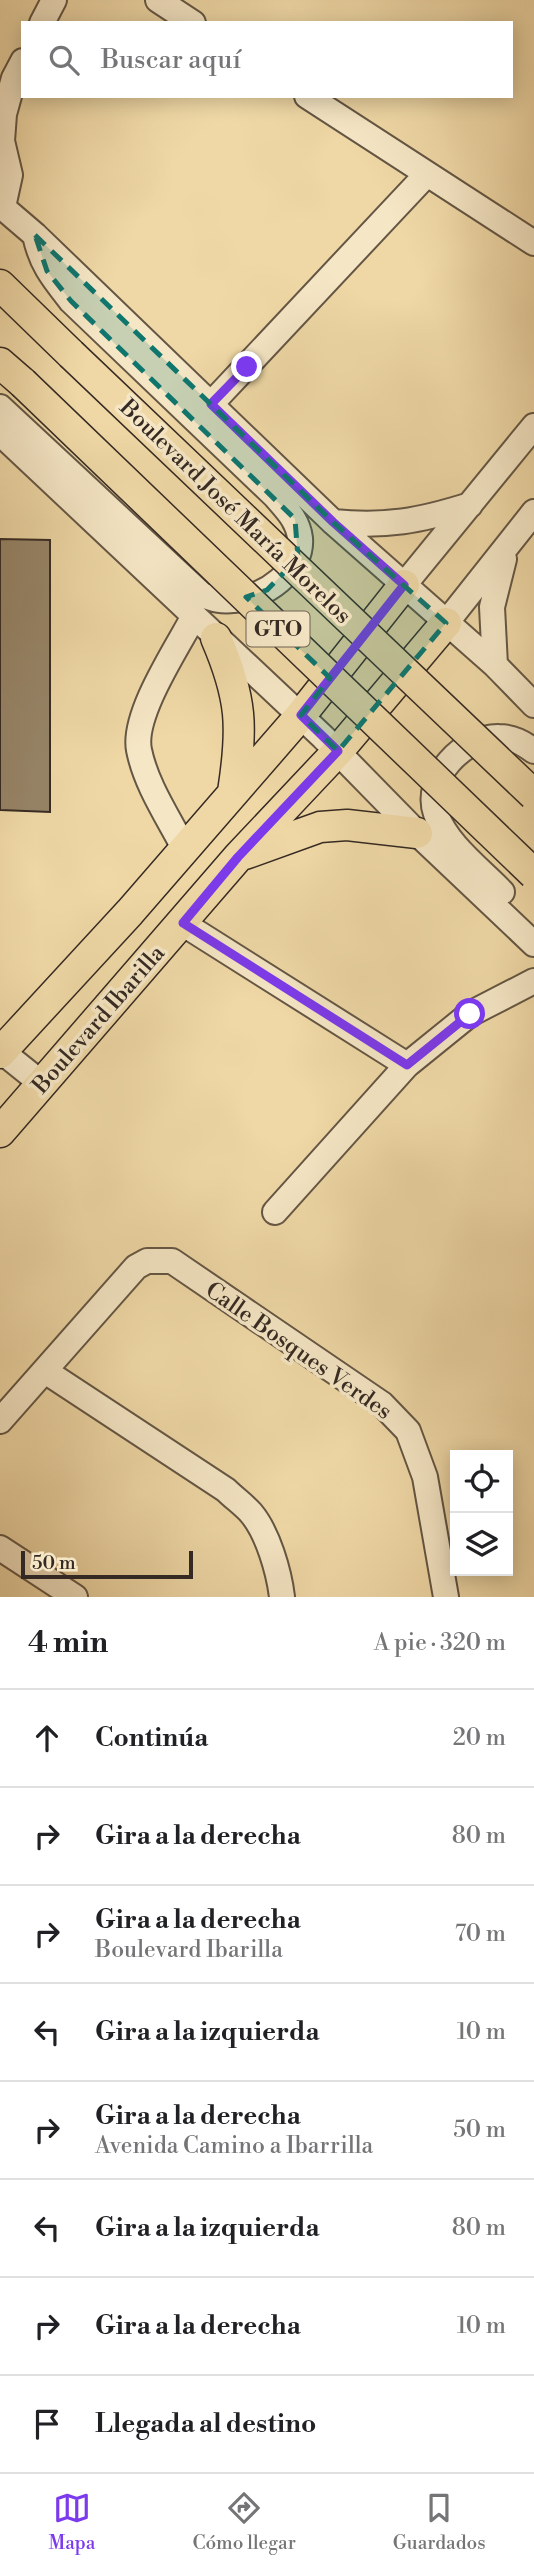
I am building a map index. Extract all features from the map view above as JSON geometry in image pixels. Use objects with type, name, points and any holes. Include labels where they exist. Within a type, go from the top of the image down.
[{"type":"main road","name":"Boulevard José María Morelos","points":[[0,285],[534,794]]},
{"type":"main road","name":"GTO","points":[[0,363],[534,874]]},
{"type":"main road","name":"Boulevard Ibarilla","points":[[1,1052],[301,715],[404,585]]},
{"type":"main road","name":"Boulevard Ibarilla","points":[[0,1132],[238,857],[338,751],[446,623]]},
{"type":"main road","points":[[216,638],[231,673],[241,725],[233,792]]},
{"type":"main road","points":[[238,857],[320,827],[347,825],[417,833]]},
{"type":"street","points":[[43,21],[54,0]]},
{"type":"street","points":[[158,0],[190,21]]},
{"type":"street","points":[[21,65],[14,78],[4,114],[2,141],[10,176],[1,206],[35,235],[333,522],[495,665],[534,705]]},
{"type":"street","points":[[310,98],[534,243]]},
{"type":"street","points":[[211,404],[427,174]]},
{"type":"street","points":[[0,407],[202,595],[217,600],[237,600],[267,590],[287,573],[298,558],[300,538],[295,519],[275,496],[71,301],[43,263],[35,235]]},
{"type":"street","points":[[404,585],[534,426]]},
{"type":"street","points":[[0,433],[301,715],[417,833],[534,944]]},
{"type":"street","points":[[333,522],[370,525],[399,523],[470,505]]},
{"type":"street","points":[[446,623],[534,512]]},
{"type":"street","points":[[495,665],[492,607],[495,585],[508,546]]},
{"type":"street","points":[[184,848],[146,773],[138,747],[142,718],[194,617]]},
{"type":"street","points":[[534,751],[510,738],[496,737],[475,742],[445,765],[435,790],[435,811],[445,833],[524,915],[534,929]]},
{"type":"street","points":[[183,923],[407,1065]]},
{"type":"street","points":[[275,1212],[407,1065],[470,1014],[534,981]]},
{"type":"street","points":[[1,1052],[41,1083]]},
{"type":"street","name":"Calle Bosques Verdes","points":[[45,1371],[136,1267],[147,1261],[172,1261],[382,1404],[408,1431],[425,1477],[446,1597]]},
{"type":"street","points":[[0,1421],[45,1371],[226,1490],[252,1514],[279,1576],[282,1597]]},
{"type":"street","points":[[0,1549],[75,1597]]},
{"type":"highlighted area","points":[[35,235],[333,522],[446,623],[338,751],[301,715],[330,678],[246,597],[267,590],[298,558],[295,519],[71,301],[47,271]]},
{"type":"building","points":[[0,539],[50,540],[50,812],[0,810]]},
{"type":"route","points":[[247,367],[211,404],[333,522],[404,585],[301,715],[338,751],[238,857],[183,923],[407,1065],[470,1014]]}]
